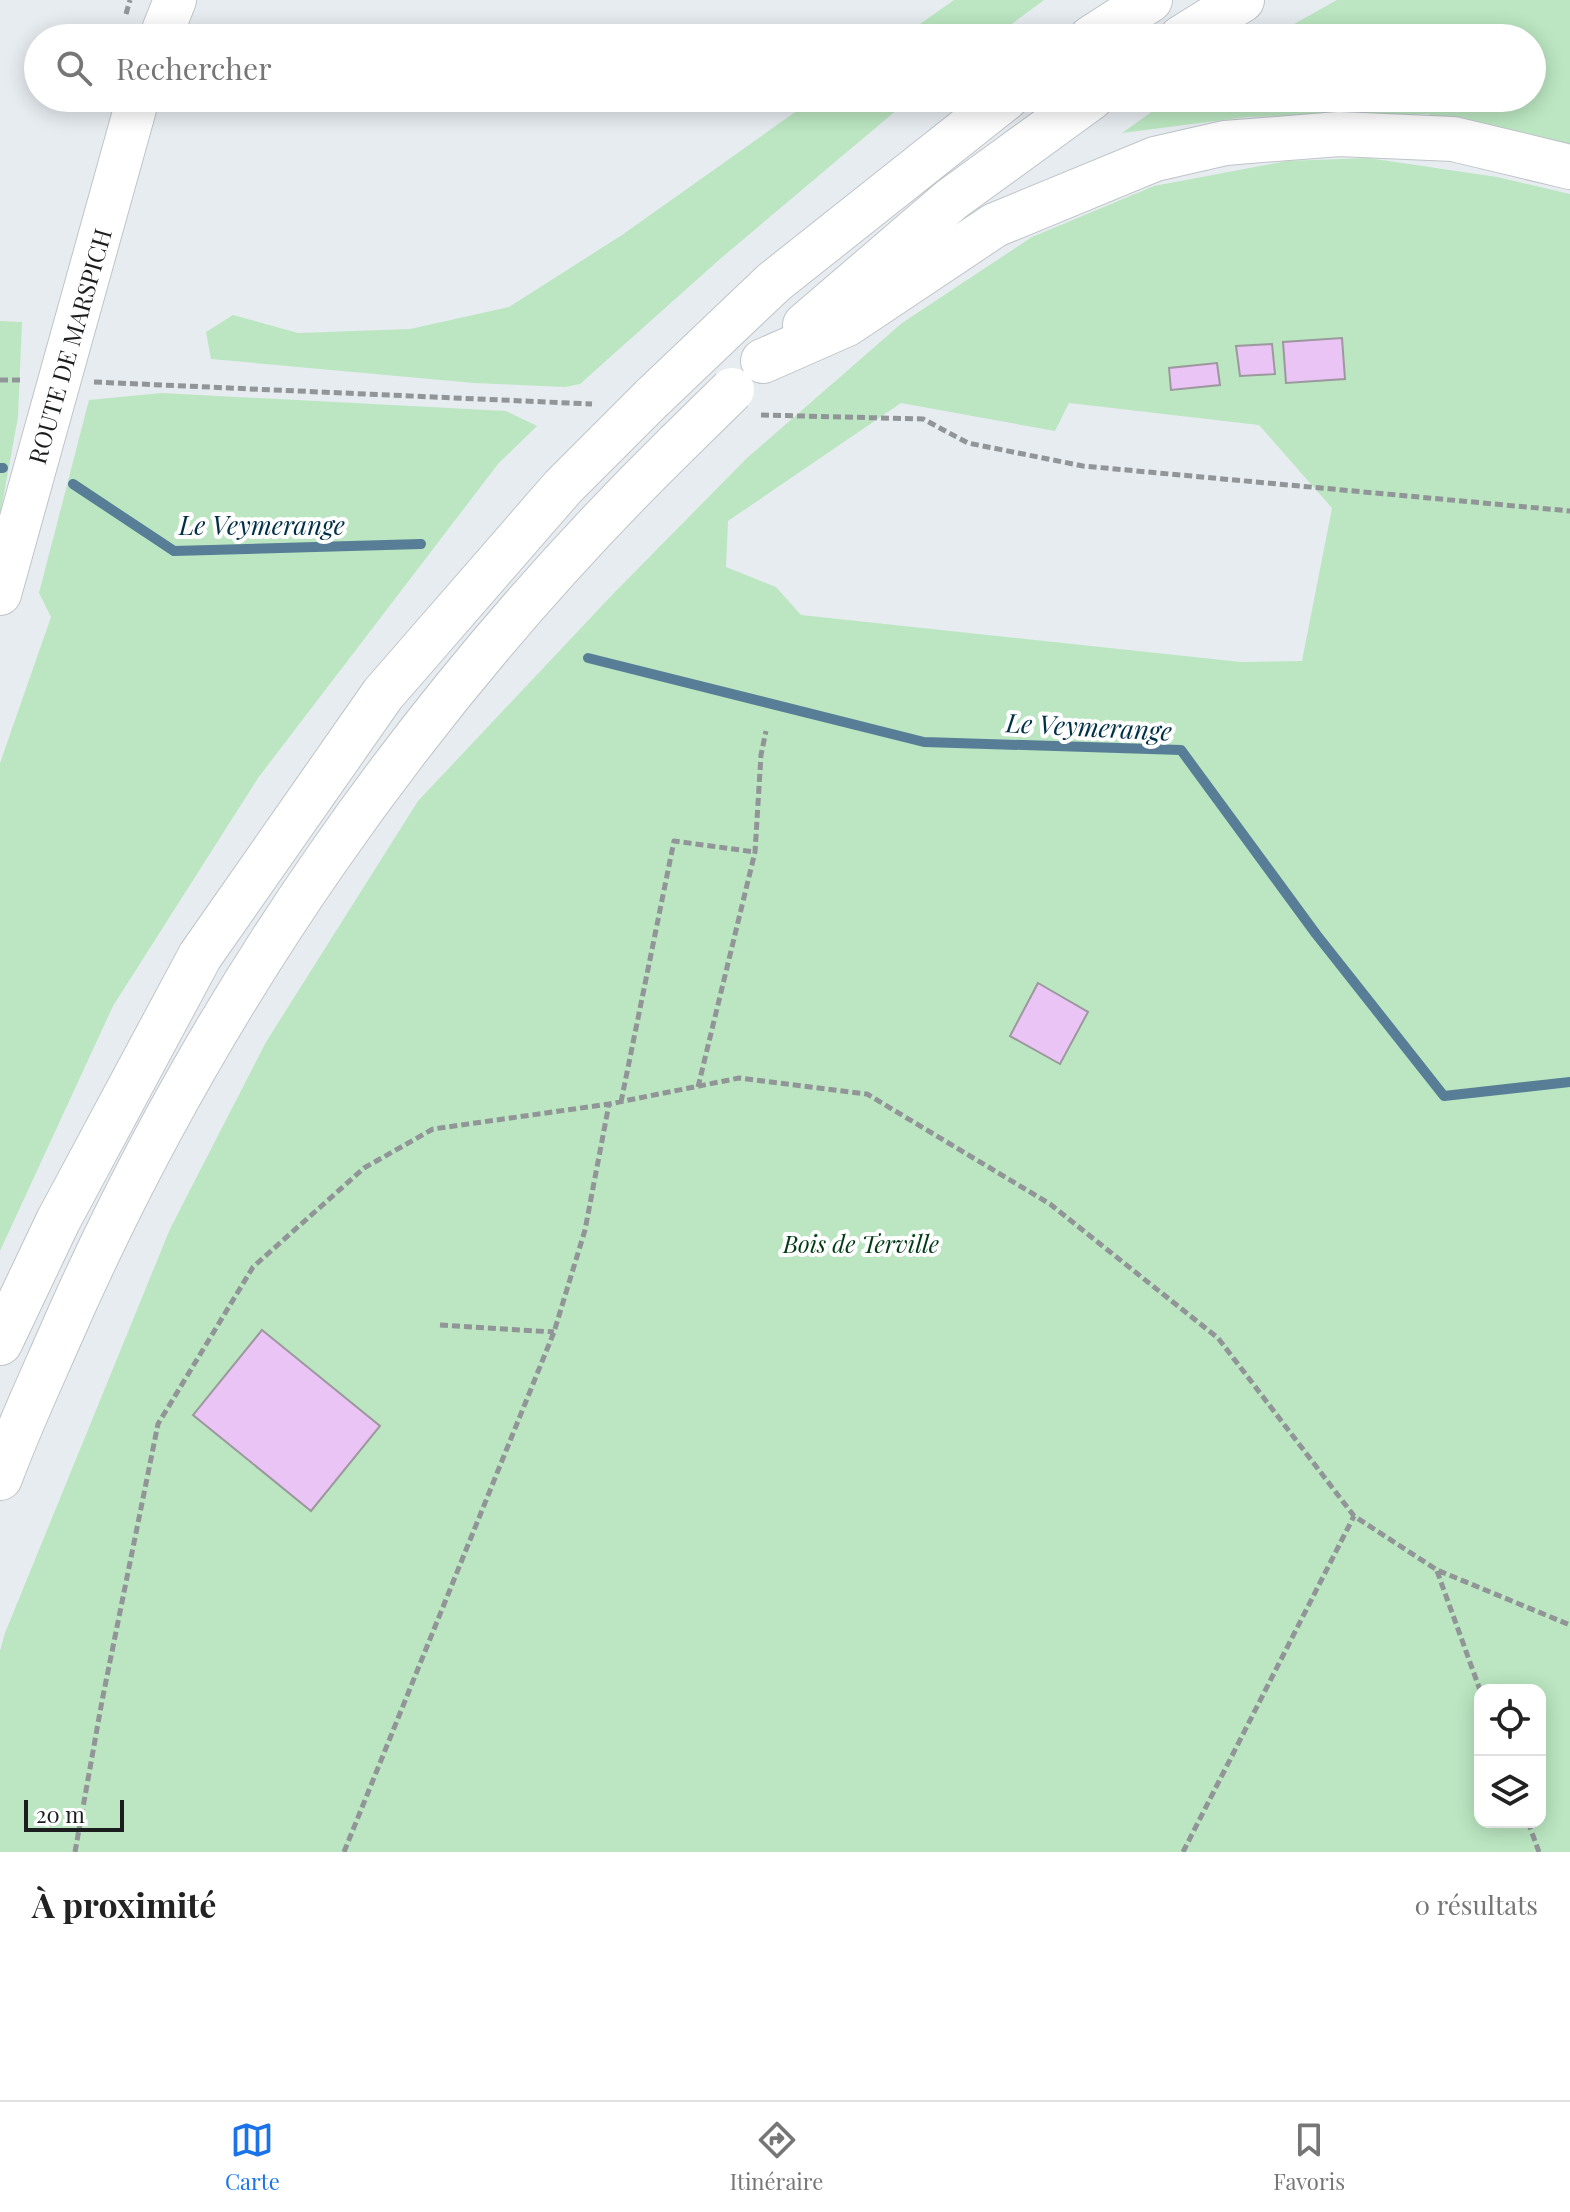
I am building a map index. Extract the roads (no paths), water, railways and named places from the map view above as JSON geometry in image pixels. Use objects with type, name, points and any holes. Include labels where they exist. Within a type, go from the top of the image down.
[{"type":"highway","points":[[1070,24],[1075,16],[1095,0]]},
{"type":"highway","points":[[1113,24],[1150,0]]},
{"type":"highway","points":[[1203,24],[1242,0]]},
{"type":"highway","points":[[0,1343],[58,1221],[200,956],[383,694],[563,487],[652,398],[774,282],[988,112]]},
{"type":"highway","points":[[0,1478],[102,1240],[190,1075],[257,963],[407,748],[553,571],[611,508],[748,375],[952,199],[1072,112]]},
{"type":"highway","points":[[748,375],[847,324],[995,225],[1155,159],[1225,143],[1339,134],[1453,139],[1570,167]]},
{"type":"main road","points":[[160,24],[164,0]]},
{"type":"main road","points":[[164,24],[175,0]]},
{"type":"main road","name":"ROUTE DE MARSPICH","points":[[0,594],[134,112]]},
{"type":"waterway","name":"Le Veymerange","points":[[73,484],[174,551],[421,544]]},
{"type":"waterway","name":"Le Veymerange","points":[[588,658],[924,742],[1181,750],[1316,934],[1444,1096],[1570,1082]]},
{"type":"park label","name":"Bois de Terville","points":[[861,1243]]}]
